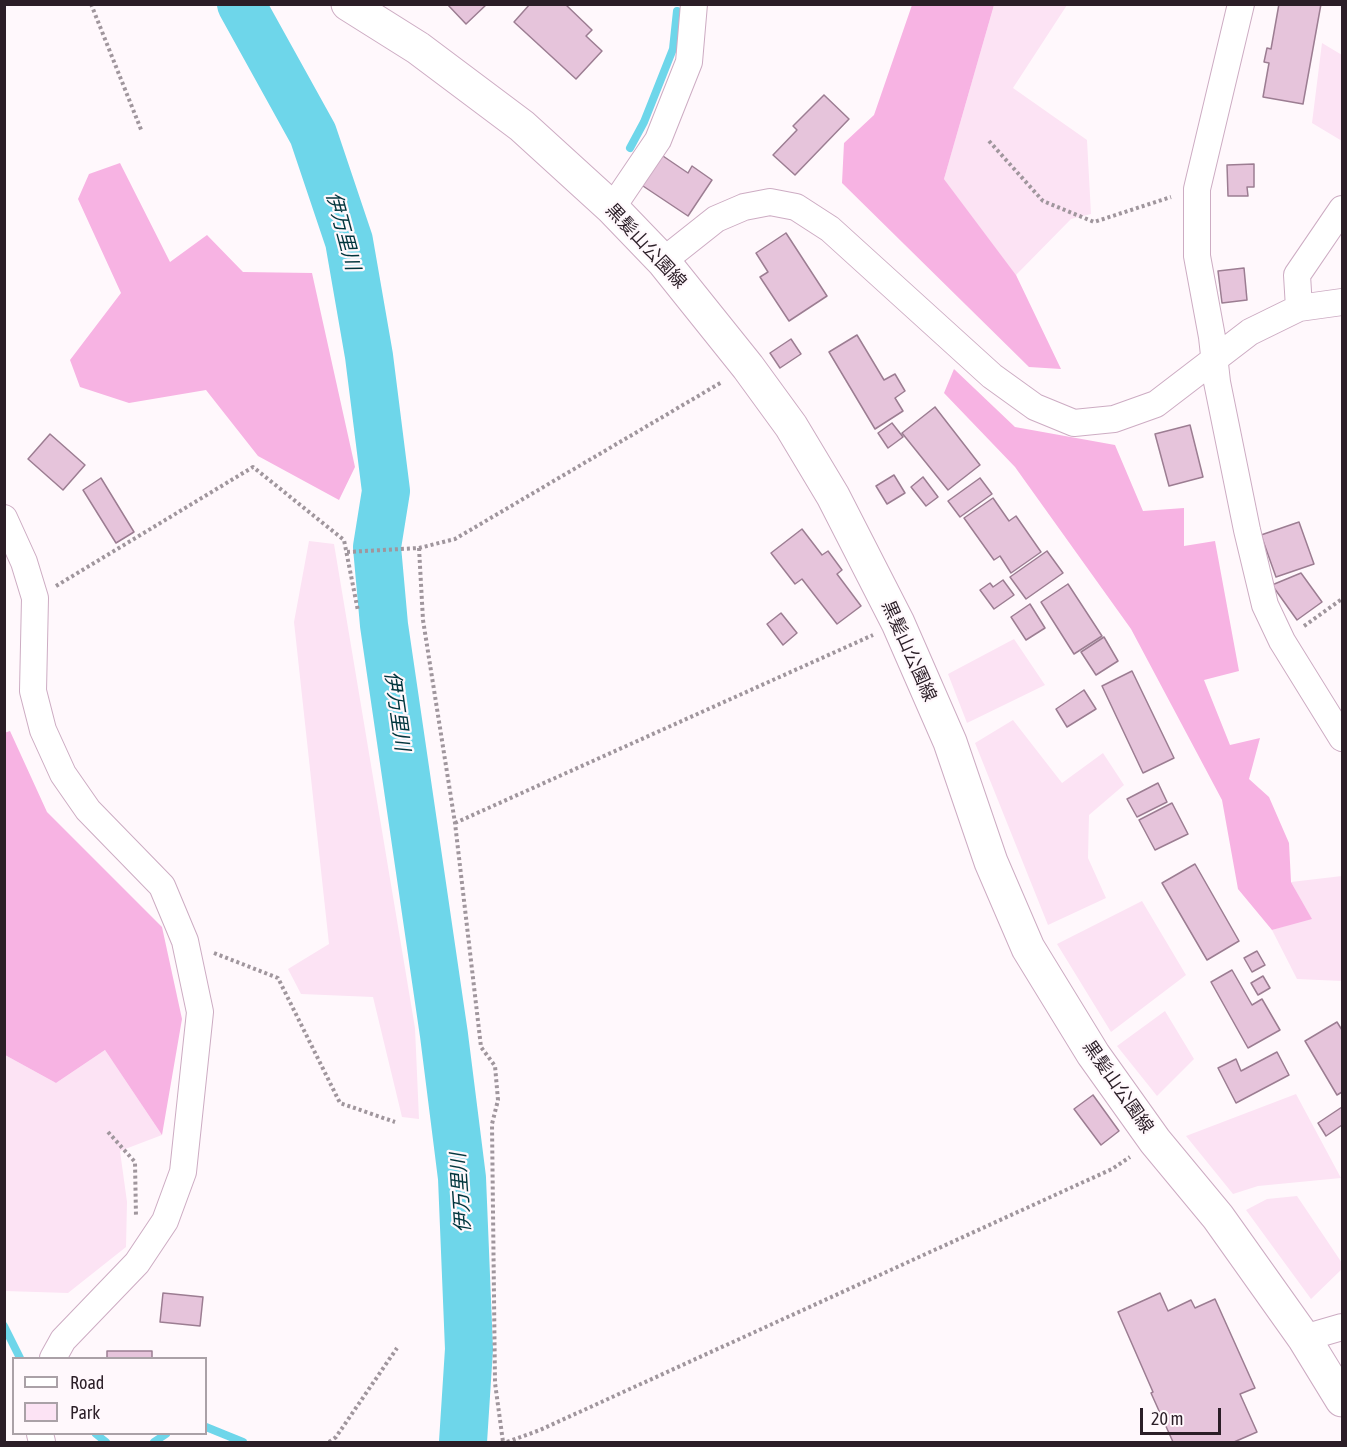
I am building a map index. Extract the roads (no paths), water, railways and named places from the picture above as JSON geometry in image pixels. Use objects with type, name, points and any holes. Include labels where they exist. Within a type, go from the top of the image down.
[{"type":"main road","name":"黒髪山公園線","points":[[348,4],[418,48],[522,126],[612,208],[663,261],[748,367],[791,426],[833,496],[898,623],[950,742],[991,862],[1028,948],[1093,1054],[1155,1141],[1218,1217],[1304,1338],[1342,1400]]},
{"type":"street","points":[[612,208],[658,140],[689,62],[694,4]]},
{"type":"street","points":[[1241,4],[1197,189],[1197,256],[1219,393],[1265,604],[1282,641],[1342,738]]},
{"type":"street","points":[[663,261],[716,219],[744,207],[770,202],[796,207],[830,230],[992,376],[1035,407],[1074,423],[1114,419],[1156,404],[1250,332],[1299,308],[1342,302]]},
{"type":"street","points":[[1299,308],[1297,275],[1342,209]]},
{"type":"street","points":[[4,518],[24,562],[35,598],[33,691],[43,730],[63,774],[88,810],[162,886],[185,942],[200,1012],[183,1172],[165,1221],[137,1263],[63,1340],[54,1357]]},
{"type":"street","points":[[1304,1338],[1342,1327]]},
{"type":"waterway","name":"伊万里川","points":[[241,4],[313,134],[349,241],[369,356],[386,491],[377,547],[384,625],[444,1035],[462,1178],[469,1349],[463,1442]]},
{"type":"waterway","points":[[630,148],[644,122],[673,49],[677,11]]},
{"type":"waterway","points":[[4,1326],[20,1357]]},
{"type":"waterway","points":[[207,1427],[243,1442]]},
{"type":"waterway","points":[[97,1435],[106,1442]]},
{"type":"waterway","points":[[154,1442],[164,1435]]}]
